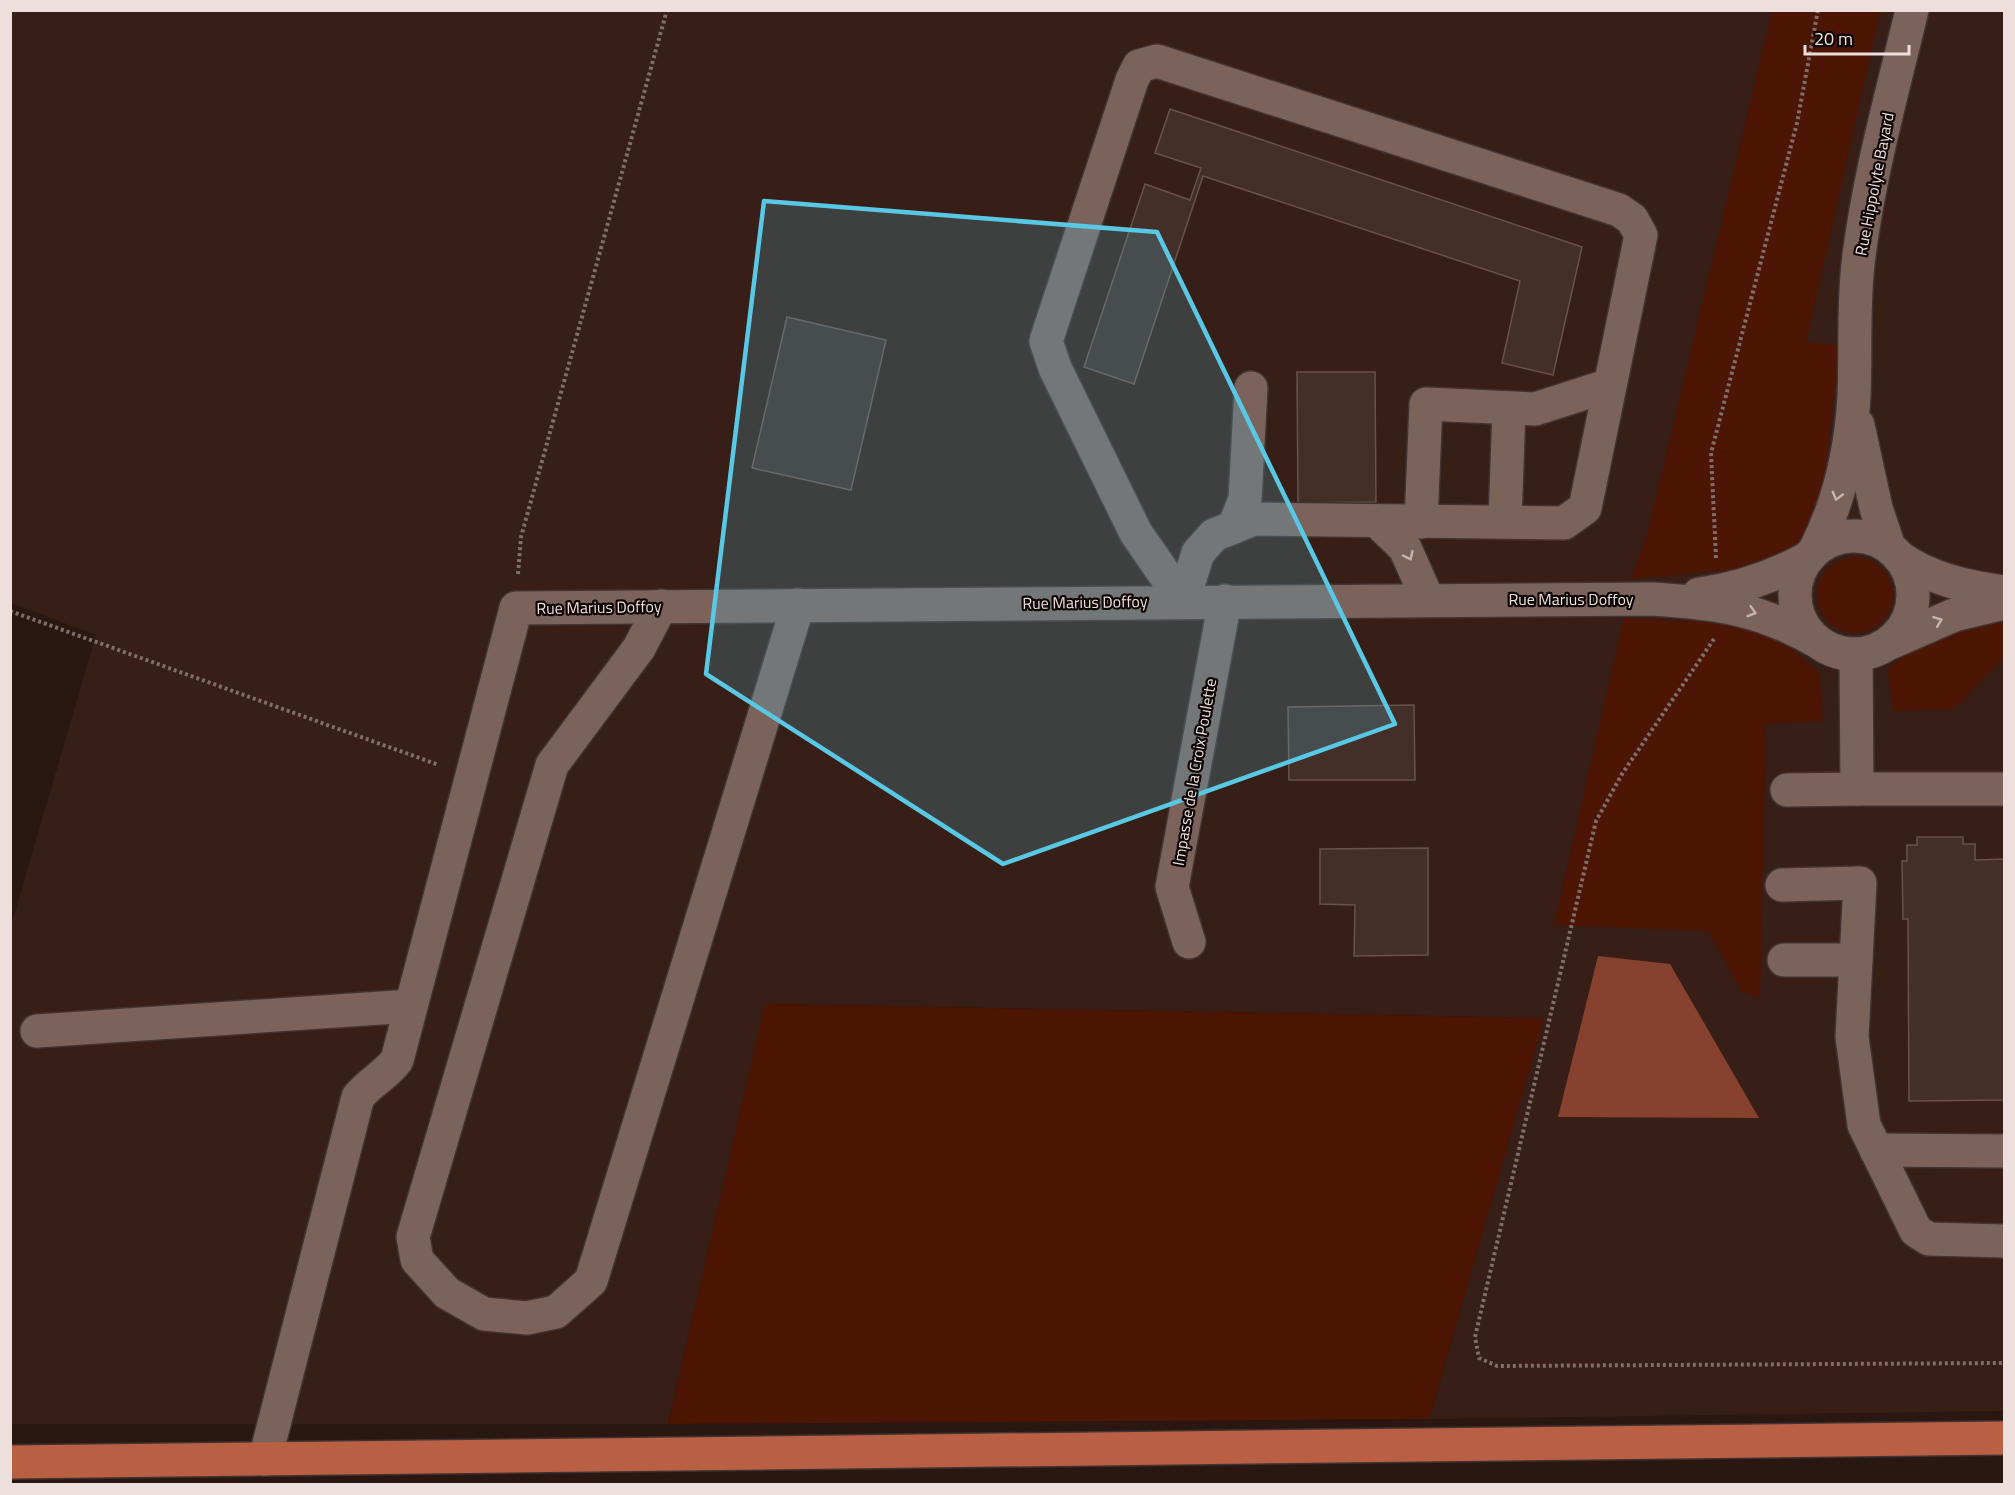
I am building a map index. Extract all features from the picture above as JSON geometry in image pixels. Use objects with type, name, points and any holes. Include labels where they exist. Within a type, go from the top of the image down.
[{"type":"main road","points":[[10,1462],[2004,1438]]},
{"type":"street","name":"Rue Hippolyte Bayard","points":[[1894,552],[1864,459],[1854,397],[1854,314],[1863,222],[1912,10]]},
{"type":"street","points":[[1157,61],[1619,210],[1632,219],[1641,235],[1585,508],[1564,523],[1254,519],[1214,535],[1198,553],[1183,601],[1136,533],[1055,368],[1047,341],[1132,80],[1139,66],[1157,61]]},
{"type":"street","points":[[1421,522],[1426,404],[1535,409],[1610,385]]},
{"type":"street","points":[[1234,527],[1245,499],[1251,388]]},
{"type":"street","name":"Rue Hippolyte Bayard","points":[[1812,554],[1830,518],[1839,485],[1854,397]]},
{"type":"street","points":[[1505,522],[1509,408]]},
{"type":"street","points":[[1377,521],[1405,548],[1428,600]]},
{"type":"street","points":[[2004,592],[1971,587],[1938,578],[1867,537],[1852,536],[1829,542],[1812,554],[1799,573],[1795,598],[1802,622],[1818,642],[1836,651],[1871,649],[1954,615],[2004,603]]},
{"type":"street","points":[[1871,649],[1900,632],[1912,604],[1912,584],[1894,552]]},
{"type":"street","name":"Rue Marius Doffoy","points":[[1653,599],[1735,588],[1787,569],[1812,554]]},
{"type":"street","name":"Rue Marius Doffoy","points":[[516,608],[1653,599],[1718,604],[1749,611],[1797,629],[1818,642]]},
{"type":"street","name":"Impasse de la Croix Poulette","points":[[1189,942],[1172,887],[1225,601]]},
{"type":"street","points":[[661,606],[639,648],[552,765],[413,1237],[417,1260],[447,1293],[484,1314],[527,1318],[556,1312],[591,1281],[798,605]]},
{"type":"street","points":[[265,1458],[358,1097],[369,1084],[386,1075],[396,1060],[516,608]]},
{"type":"street","points":[[1857,789],[1871,649]]},
{"type":"street","points":[[1787,790],[2004,789]]},
{"type":"street","points":[[1782,885],[1860,883],[1852,1037],[1864,1125],[1916,1231],[1929,1239],[2004,1241]]},
{"type":"street","points":[[1784,960],[1856,960]]},
{"type":"street","points":[[37,1031],[411,1006]]},
{"type":"street","points":[[1876,1150],[2004,1151]]},
{"type":"path","points":[[516,608],[521,537],[667,10]]},
{"type":"path","points":[[1716,560],[1711,453],[1797,123],[1818,10]]},
{"type":"path","points":[[10,611],[471,777]]},
{"type":"path","points":[[1719,631],[1622,774],[1596,821],[1475,1337],[1479,1358],[1497,1366],[2004,1363]]},
{"type":"highlighted area","points":[[764,201],[1157,232],[1395,724],[1003,864],[706,674]]},
{"type":"shaded area","points":[[11,11],[2004,11],[2004,1411],[1429,1419],[1543,1018],[766,1004],[668,1424],[11,1424],[10,929],[96,635],[11,603]]},
{"type":"shaded area","points":[[1772,11],[1880,11],[1806,342],[1839,345],[1823,493],[1806,538],[1766,566],[1631,579],[1647,535]]},
{"type":"shaded area","points":[[1855,557],[1870,560],[1882,568],[1890,580],[1893,595],[1890,610],[1882,622],[1870,630],[1855,633],[1840,630],[1828,622],[1820,610],[1817,595],[1820,580],[1828,568],[1840,560]]},
{"type":"shaded area","points":[[1624,618],[1746,624],[1792,649],[1819,672],[1823,721],[1766,724],[1760,998],[1742,992],[1708,931],[1554,925]]},
{"type":"shaded area","points":[[2004,622],[2004,658],[1954,709],[1894,711],[1887,669],[1921,641],[1966,627]]},
{"type":"shaded area","points":[[1598,956],[1670,964],[1759,1118],[1558,1117]]},
{"type":"shaded area","points":[[765,1004],[1544,1018],[1429,1419],[668,1424]]},
{"type":"building","points":[[1170,109],[1582,247],[1553,375],[1502,363],[1520,281],[1203,176],[1134,384],[1084,367],[1145,184],[1190,200],[1201,168],[1155,153]]},
{"type":"building","points":[[787,317],[886,340],[851,490],[752,468]]},
{"type":"building","points":[[1297,372],[1375,372],[1376,502],[1298,503]]},
{"type":"building","points":[[1414,705],[1415,780],[1289,780],[1288,707]]},
{"type":"building","points":[[1917,837],[1963,837],[1963,844],[1975,844],[1975,860],[2004,859],[2004,1100],[1909,1101],[1908,919],[1903,919],[1902,861],[1907,861],[1907,845],[1917,845]]},
{"type":"building","points":[[1428,848],[1428,955],[1354,956],[1355,905],[1320,904],[1320,849]]}]
